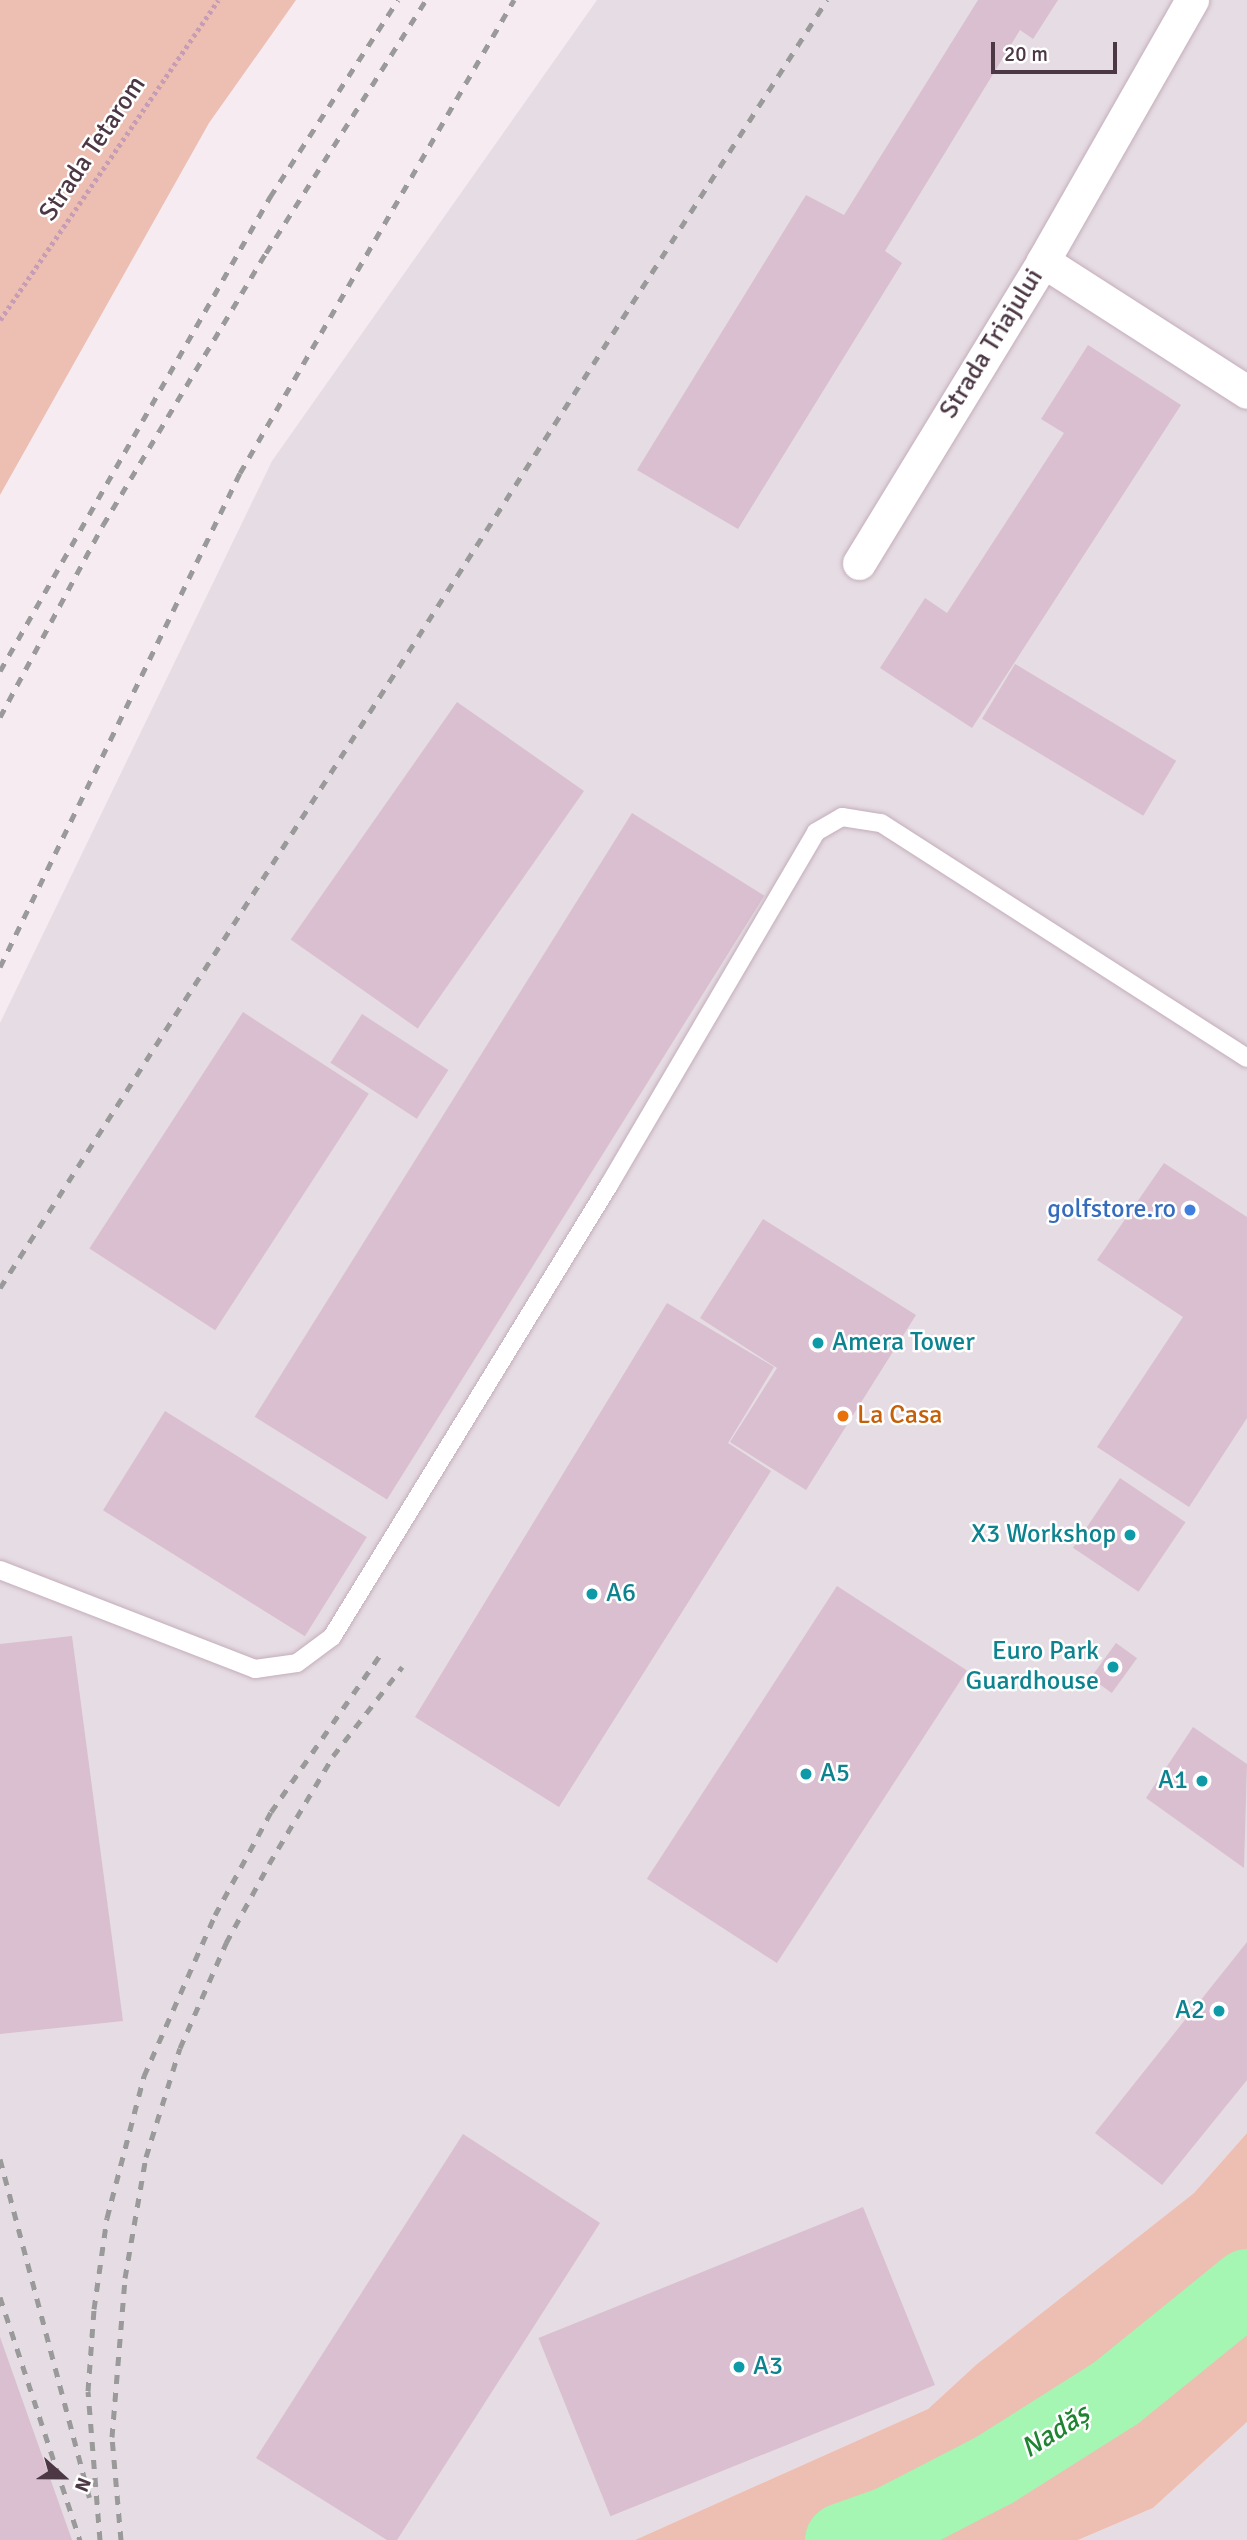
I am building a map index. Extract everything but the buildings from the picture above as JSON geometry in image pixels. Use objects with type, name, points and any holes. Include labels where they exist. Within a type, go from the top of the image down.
[{"type":"street","points":[[1043,261],[1192,0]]},
{"type":"street","name":"Strada Triajului","points":[[859,563],[1043,261],[1247,393]]},
{"type":"lane","points":[[0,1570],[255,1669],[297,1663],[332,1637],[609,1185],[816,832],[842,817],[881,824],[1247,1058]]},
{"type":"path","name":"Strada Tetarom","points":[[0,320],[218,0]]},
{"type":"shaded area","points":[[0,0],[296,0],[209,123],[0,495]]},
{"type":"shaded area","points":[[597,0],[1247,0],[1247,2133],[1194,2193],[977,2364],[928,2409],[635,2540],[0,2540],[0,1023],[272,461]]},
{"type":"shaded area","points":[[1247,2133],[1247,2422],[1153,2508],[1078,2540],[635,2540],[928,2409],[977,2364],[1194,2193]]},
{"type":"shaded area","points":[[1247,2422],[1247,2540],[1078,2540],[1153,2508]]},
{"type":"waterway","name":"Nadăș","points":[[842,2540],[890,2523],[993,2470],[1115,2393],[1247,2286]]},
{"type":"railway","points":[[0,671],[270,197],[398,0]]},
{"type":"railway","points":[[0,717],[103,525],[266,253],[426,0]]},
{"type":"railway","points":[[0,967],[240,473],[514,0]]},
{"type":"railway","points":[[0,1288],[827,0]]},
{"type":"railway","points":[[100,2540],[88,2391],[94,2309],[107,2218],[144,2076],[215,1915],[271,1812],[381,1654]]},
{"type":"railway","points":[[121,2540],[112,2437],[125,2278],[146,2157],[180,2048],[226,1943],[269,1864],[333,1756],[402,1667]]},
{"type":"railway","points":[[0,2159],[89,2497]]},
{"type":"railway","points":[[0,2297],[80,2540]]},
{"type":"place","name":"golfstore.ro","points":[[1190,1210]]},
{"type":"place","name":"Amera Tower","points":[[818,1343]]},
{"type":"place","name":"La Casa","points":[[843,1416]]},
{"type":"place","name":"X3 Workshop","points":[[1130,1535]]},
{"type":"place","name":"A6","points":[[592,1594]]},
{"type":"place","name":"Euro Park Guardhouse","points":[[1113,1667]]},
{"type":"place","name":"A5","points":[[806,1774]]},
{"type":"place","name":"A1","points":[[1202,1781]]},
{"type":"place","name":"A2","points":[[1219,2011]]},
{"type":"place","name":"A3","points":[[739,2367]]}]
